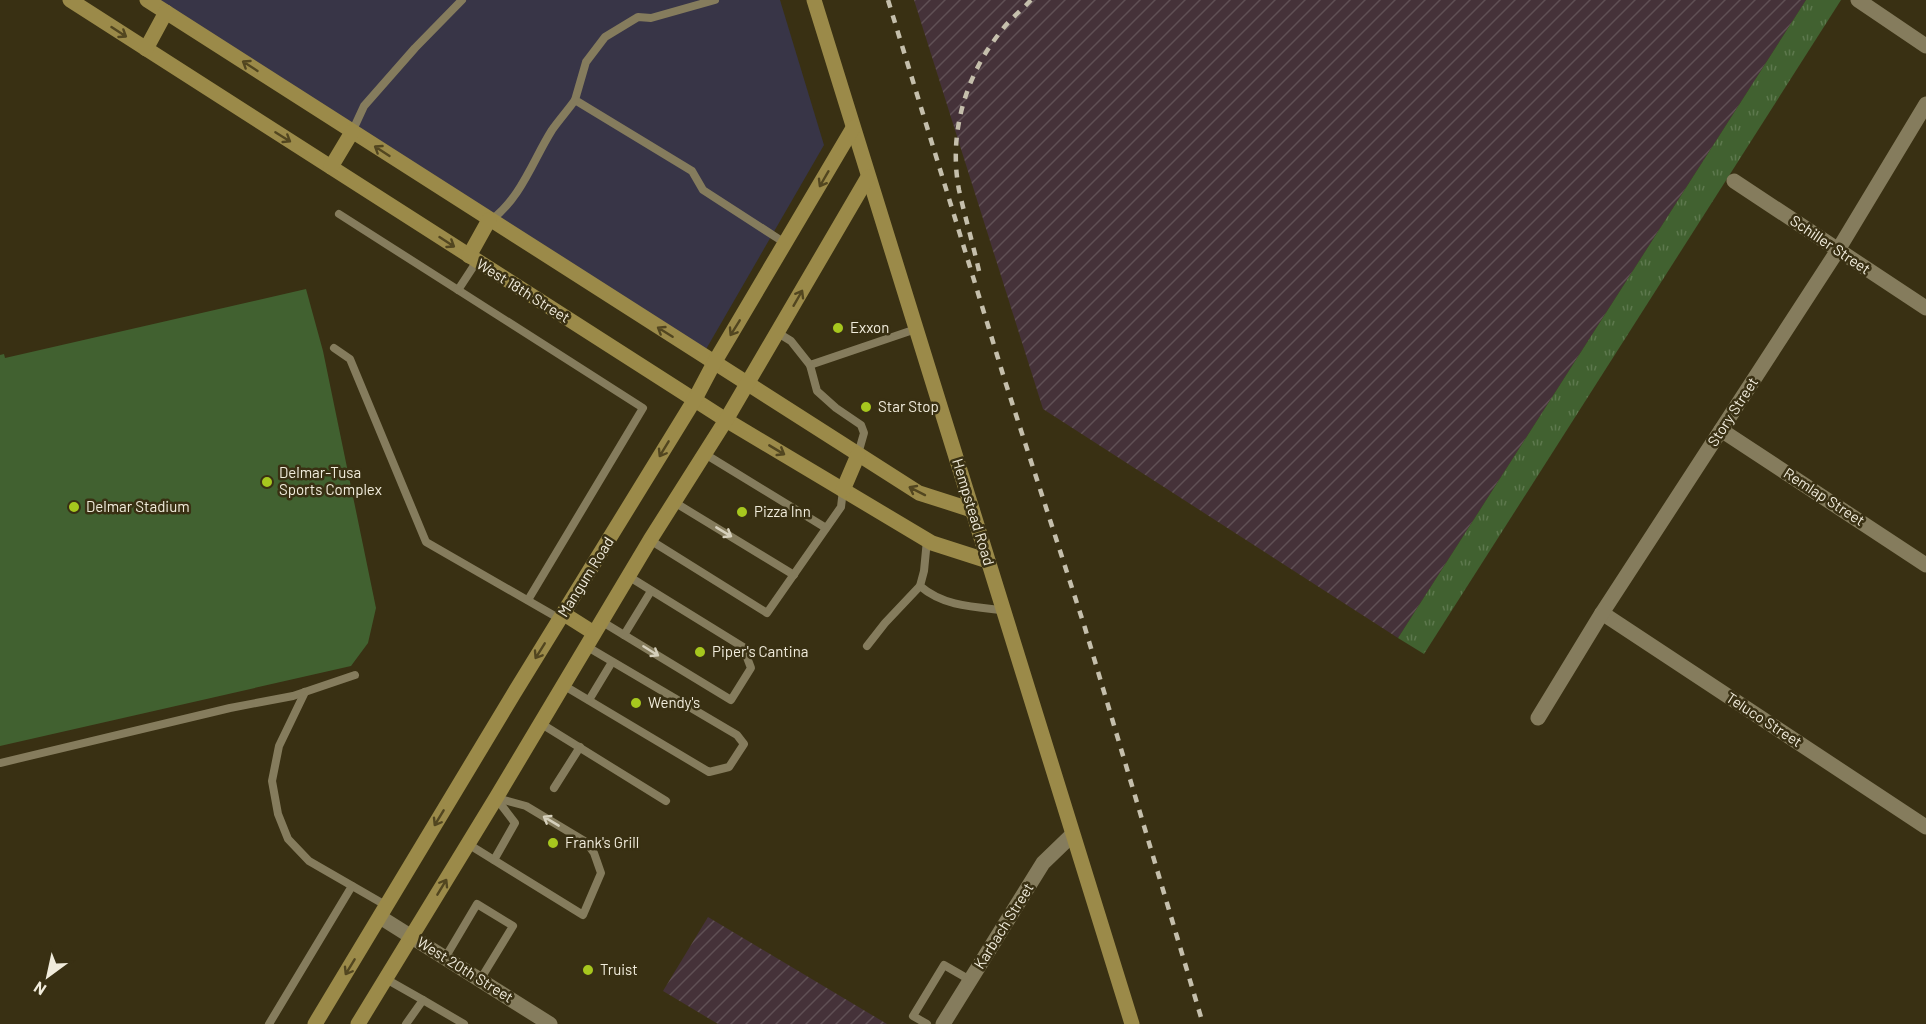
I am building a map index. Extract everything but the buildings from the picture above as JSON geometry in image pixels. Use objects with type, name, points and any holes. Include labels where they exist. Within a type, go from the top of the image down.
[{"type":"main road","name":"West 18th Street","points":[[70,0],[726,420],[927,540],[987,561]]},
{"type":"main road","points":[[147,0],[167,6],[352,132],[919,493],[972,510]]},
{"type":"main road","name":"Hempstead Road","points":[[814,0],[1132,1024]]},
{"type":"main road","points":[[146,49],[167,6]]},
{"type":"main road","name":"Mangum Road","points":[[315,1024],[695,399],[853,128]]},
{"type":"main road","points":[[331,167],[352,132]]},
{"type":"main road","points":[[358,1024],[628,576],[748,384],[868,177]]},
{"type":"main road","points":[[473,259],[489,220]]},
{"type":"main road","points":[[843,489],[858,455]]},
{"type":"main road","points":[[562,617],[594,633]]},
{"type":"street","points":[[1858,0],[1926,46]]},
{"type":"street","name":"Story Street","points":[[1538,718],[1602,613],[1838,250],[1926,104]]},
{"type":"street","name":"Schiller Street","points":[[1734,181],[1926,308]]},
{"type":"street","name":"Remlap Street","points":[[1721,430],[1926,565]]},
{"type":"street","name":"Teluco Street","points":[[1602,613],[1926,826]]},
{"type":"street","name":"Karbach Street","points":[[943,1024],[1043,863],[1072,835]]},
{"type":"street","name":"West 20th Street","points":[[383,911],[412,937],[550,1024]]},
{"type":"lane","points":[[352,132],[364,106],[415,48],[462,0]]},
{"type":"lane","points":[[489,220],[504,210],[552,131],[575,100],[586,62],[605,37],[638,17],[651,18],[715,0]]},
{"type":"lane","points":[[575,100],[692,171],[703,189],[786,244]]},
{"type":"lane","points":[[339,214],[643,408],[528,600]]},
{"type":"lane","points":[[458,290],[473,259]]},
{"type":"lane","points":[[810,365],[916,329]]},
{"type":"lane","points":[[778,333],[791,341],[810,365],[817,391],[836,408],[861,425],[864,434],[858,455]]},
{"type":"lane","points":[[334,348],[350,359],[426,542],[562,617]]},
{"type":"lane","points":[[705,454],[826,528]]},
{"type":"lane","points":[[650,540],[767,613],[840,507],[843,489]]},
{"type":"lane","points":[[674,502],[794,575]]},
{"type":"lane","points":[[867,646],[885,622],[920,586],[927,540]]},
{"type":"lane","points":[[594,633],[624,635],[731,700],[751,668],[743,647],[628,576]]},
{"type":"lane","points":[[920,586],[927,592],[960,606],[1002,610]]},
{"type":"lane","points":[[624,635],[651,591]]},
{"type":"lane","points":[[563,685],[709,772],[729,768],[744,744],[737,735],[612,662],[594,633]]},
{"type":"lane","points":[[589,700],[612,662]]},
{"type":"lane","points":[[0,763],[305,692],[356,675]]},
{"type":"lane","points":[[305,692],[279,746],[272,781],[278,814],[288,839],[309,861],[352,886],[383,911]]},
{"type":"lane","points":[[540,723],[666,801]]},
{"type":"lane","points":[[554,788],[580,747]]},
{"type":"lane","points":[[494,860],[515,823],[496,798]]},
{"type":"lane","points":[[468,844],[583,915],[601,873],[594,853],[586,842],[526,806],[496,798]]},
{"type":"lane","points":[[269,1024],[352,886]]},
{"type":"lane","points":[[445,958],[477,904],[513,926],[480,980]]},
{"type":"lane","points":[[927,1024],[913,1016],[944,965],[970,980]]},
{"type":"lane","points":[[386,979],[464,1024]]},
{"type":"lane","points":[[406,1024],[423,1000]]},
{"type":"shaded area","points":[[159,0],[780,0],[824,145],[705,351]]},
{"type":"shaded area","points":[[914,0],[1806,0],[1398,638],[1043,409]]},
{"type":"shaded area","points":[[708,917],[887,1024],[718,1024],[663,991]]},
{"type":"green space","points":[[1806,0],[1841,0],[1424,654],[1398,638]]},
{"type":"green space","points":[[306,289],[323,351],[376,608],[368,643],[351,666],[0,746],[0,355],[4,354],[5,358]]},
{"type":"railway","points":[[888,0],[1005,381],[1085,628],[1203,1024]]},
{"type":"railway","points":[[979,271],[959,190],[956,169],[958,126],[970,85],[989,47],[1005,26],[1031,0]]},
{"type":"place","name":"Exxon","points":[[838,328]]},
{"type":"place","name":"Star Stop","points":[[866,407]]},
{"type":"place","name":"Delmar-Tusa Sports Complex","points":[[267,482]]},
{"type":"place","name":"Delmar Stadium","points":[[74,507]]},
{"type":"place","name":"Pizza Inn","points":[[742,512]]},
{"type":"place","name":"Piper's Cantina","points":[[700,652]]},
{"type":"place","name":"Wendy's","points":[[636,703]]},
{"type":"place","name":"Frank's Grill","points":[[553,843]]},
{"type":"place","name":"Truist","points":[[588,970]]}]
